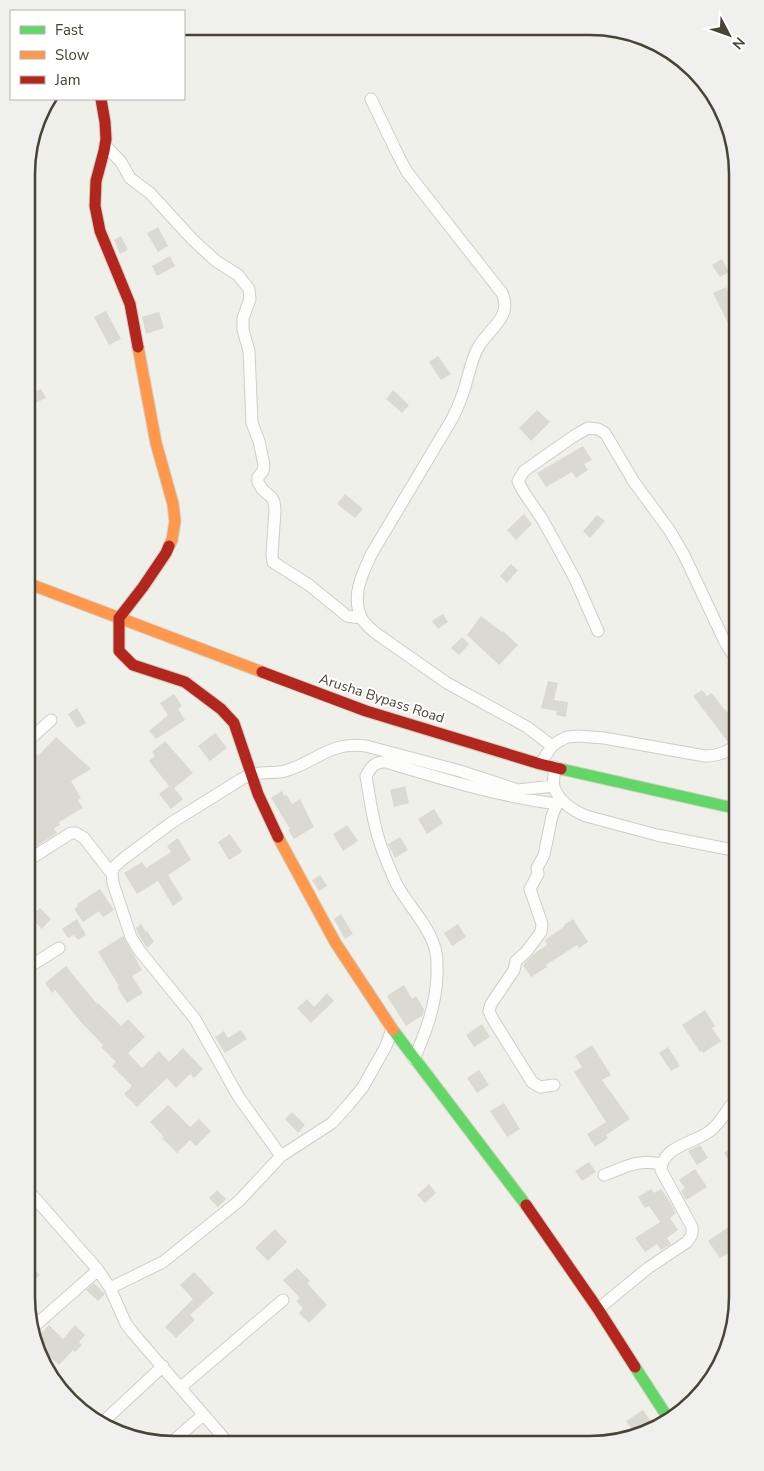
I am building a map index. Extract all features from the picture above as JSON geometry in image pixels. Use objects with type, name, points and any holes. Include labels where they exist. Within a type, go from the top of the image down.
[{"type":"street","points":[[371,99],[407,172],[502,293],[506,301],[506,308],[473,359],[459,406],[452,419],[372,552],[362,575],[358,592],[361,618],[377,634],[447,683],[527,727],[552,746]]},
{"type":"street","points":[[101,100],[105,145],[94,189],[97,218],[100,234],[125,288],[130,304],[150,415],[173,504],[175,521],[172,540],[166,553],[119,618],[118,644],[122,655],[133,665],[185,682],[224,712],[234,723],[258,794],[281,844],[336,942],[392,1029],[533,1214],[598,1309],[665,1414]]},
{"type":"street","points":[[105,145],[121,162],[130,178],[150,193],[193,240],[216,261],[238,275],[249,289],[250,299],[243,318],[243,330],[249,351],[252,423],[264,465],[263,471],[258,477],[258,482],[274,502],[273,562],[309,586],[346,616],[361,618]]},
{"type":"street","points":[[598,631],[575,579],[542,519],[518,481],[524,471],[588,428],[598,429],[605,434],[634,482],[670,531],[684,555],[729,648]]},
{"type":"street","name":"Arusha Bypass Road","points":[[35,586],[366,711],[540,764],[729,807]]},
{"type":"street","points":[[725,642],[729,643]]},
{"type":"street","points":[[35,735],[51,720]]},
{"type":"street","points":[[540,764],[552,746],[566,737],[578,736],[604,738],[704,756],[715,756],[729,751]]},
{"type":"street","points":[[282,1156],[238,1096],[195,1019],[139,950],[131,937],[127,930],[113,883],[113,868],[171,823],[251,774],[286,771],[304,764],[329,750],[352,744],[441,766],[518,790],[554,786]]},
{"type":"street","points":[[414,1059],[425,1035],[432,1012],[437,959],[434,944],[425,927],[397,884],[375,827],[366,776],[373,764],[379,761],[386,762],[469,787],[526,800],[558,801],[586,816],[657,835],[729,850]]},
{"type":"street","points":[[554,767],[554,786],[558,801],[552,816],[544,855],[537,868],[538,874],[530,889],[542,924],[541,932],[526,952],[516,961],[514,970],[491,1004],[489,1011],[532,1082],[540,1087],[554,1085]]},
{"type":"street","points":[[35,856],[71,833],[76,833],[84,838],[112,874]]},
{"type":"street","points":[[35,963],[59,948]]},
{"type":"street","points":[[110,1288],[163,1262],[239,1200],[282,1156],[332,1123],[368,1079],[386,1046],[392,1029]]},
{"type":"street","points":[[598,1309],[648,1268],[691,1237],[692,1228],[661,1170],[661,1164],[670,1152],[708,1133],[716,1126],[729,1107]]},
{"type":"street","points":[[604,1176],[641,1162],[661,1164]]},
{"type":"street","points":[[35,1198],[98,1270],[110,1288],[126,1324],[181,1387],[218,1436]]},
{"type":"street","points":[[38,1324],[98,1270]]},
{"type":"street","points":[[181,1387],[282,1300]]},
{"type":"street","points":[[107,1418],[163,1366]]},
{"type":"street","points":[[180,1436],[203,1416]]},
{"type":"building","points":[[158,227],[168,246],[158,252],[147,233]]},
{"type":"building","points":[[121,236],[128,250],[120,254],[114,240]]},
{"type":"building","points":[[170,256],[175,266],[157,276],[152,266]]},
{"type":"building","points":[[722,259],[729,272],[720,277],[712,265]]},
{"type":"building","points":[[726,287],[729,294],[729,323],[728,323],[713,293]]},
{"type":"building","points":[[106,311],[121,339],[109,345],[94,317]]},
{"type":"building","points":[[159,312],[164,328],[146,334],[142,317]]},
{"type":"building","points":[[438,356],[451,374],[441,380],[429,362]]},
{"type":"building","points":[[41,389],[46,398],[35,403],[35,392]]},
{"type":"building","points":[[393,390],[409,405],[402,413],[386,399]]},
{"type":"building","points":[[537,410],[550,422],[531,441],[519,428]]},
{"type":"building","points":[[583,446],[592,460],[584,464],[588,470],[576,478],[572,472],[546,487],[537,473]]},
{"type":"building","points":[[345,494],[363,509],[355,518],[337,504]]},
{"type":"building","points":[[524,514],[532,524],[516,540],[507,530]]},
{"type":"building","points":[[597,515],[605,521],[590,538],[583,531]]},
{"type":"building","points":[[511,564],[518,570],[507,583],[500,576]]},
{"type":"building","points":[[443,614],[448,622],[438,629],[432,621]]},
{"type":"building","points":[[481,616],[503,631],[518,645],[499,665],[467,635]]},
{"type":"building","points":[[462,637],[469,644],[459,655],[451,648]]},
{"type":"building","points":[[548,681],[558,683],[554,700],[568,702],[566,717],[556,715],[557,711],[541,708]]},
{"type":"building","points":[[702,690],[707,696],[712,693],[729,714],[729,742],[728,742],[693,696]]},
{"type":"building","points":[[174,694],[182,706],[178,709],[185,720],[156,739],[149,731],[168,715],[160,703]]},
{"type":"building","points":[[77,708],[86,723],[77,728],[68,714]]},
{"type":"building","points":[[215,733],[227,748],[210,761],[198,746]]},
{"type":"building","points":[[56,737],[91,769],[71,781],[81,798],[78,800],[83,808],[59,822],[60,825],[54,828],[57,833],[35,847],[35,756],[37,754],[38,756]]},
{"type":"building","points":[[165,741],[193,773],[174,788],[183,799],[171,809],[159,794],[169,786],[149,761],[155,756],[152,752]]},
{"type":"building","points":[[405,786],[409,803],[394,807],[390,790]]},
{"type":"building","points":[[282,791],[284,796],[287,795],[292,804],[300,799],[314,827],[294,839],[271,798]]},
{"type":"building","points":[[434,809],[443,823],[427,834],[418,819]]},
{"type":"building","points":[[347,825],[358,841],[343,851],[333,834]]},
{"type":"building","points":[[230,834],[242,852],[229,860],[218,842]]},
{"type":"building","points":[[400,837],[408,850],[395,858],[388,844]]},
{"type":"building","points":[[178,838],[191,860],[168,875],[183,899],[173,906],[158,881],[137,894],[124,873],[142,862],[146,868],[171,852],[167,846]]},
{"type":"building","points":[[320,875],[327,886],[319,891],[312,880]]},
{"type":"building","points":[[100,889],[114,910],[103,917],[99,911],[83,922],[74,909],[78,906],[77,904]]},
{"type":"building","points":[[40,908],[51,919],[42,929],[35,922],[35,912]]},
{"type":"building","points":[[341,914],[353,934],[345,939],[334,919]]},
{"type":"building","points":[[77,919],[86,935],[78,940],[74,935],[68,938],[62,929]]},
{"type":"building","points":[[573,919],[588,942],[579,948],[577,945],[531,977],[523,965],[535,953],[547,945],[545,940]]},
{"type":"building","points":[[141,924],[154,942],[147,948],[136,928]]},
{"type":"building","points":[[458,924],[466,937],[452,946],[444,933]]},
{"type":"building","points":[[123,936],[142,970],[132,976],[143,993],[127,1003],[98,952]]},
{"type":"building","points":[[66,966],[97,1004],[121,1026],[128,1019],[145,1037],[128,1053],[142,1068],[159,1051],[169,1062],[183,1048],[203,1069],[194,1078],[190,1074],[176,1088],[167,1078],[137,1107],[124,1094],[132,1086],[112,1066],[116,1062],[101,1047],[103,1045],[80,1021],[55,990],[52,993],[45,983]]},
{"type":"building","points":[[404,985],[412,999],[416,996],[424,1009],[423,1015],[406,1026],[387,996]]},
{"type":"building","points":[[327,993],[334,1001],[311,1023],[297,1008],[307,999],[314,1007]]},
{"type":"building","points":[[705,1010],[715,1026],[712,1028],[721,1041],[703,1053],[702,1051],[700,1052],[682,1025]]},
{"type":"building","points":[[482,1024],[490,1037],[474,1047],[466,1035]]},
{"type":"building","points":[[241,1030],[247,1039],[225,1053],[215,1037],[224,1031],[228,1038]]},
{"type":"building","points":[[592,1045],[611,1075],[602,1080],[630,1119],[606,1135],[608,1138],[595,1147],[587,1134],[606,1122],[574,1072],[582,1067],[575,1056]]},
{"type":"building","points":[[668,1047],[680,1066],[671,1071],[659,1053]]},
{"type":"building","points":[[479,1070],[489,1085],[477,1093],[467,1078]]},
{"type":"building","points":[[504,1103],[520,1129],[507,1137],[490,1111]]},
{"type":"building","points":[[168,1105],[190,1127],[199,1119],[211,1131],[196,1146],[190,1140],[177,1153],[150,1122]]},
{"type":"building","points":[[292,1112],[305,1125],[298,1133],[285,1119]]},
{"type":"building","points":[[700,1145],[708,1158],[697,1165],[688,1151]]},
{"type":"building","points":[[729,1150],[729,1161],[724,1153]]},
{"type":"building","points":[[589,1162],[596,1172],[582,1181],[575,1171]]},
{"type":"building","points":[[695,1169],[707,1187],[686,1200],[681,1191],[685,1188],[679,1180]]},
{"type":"building","points":[[429,1184],[436,1193],[425,1203],[417,1195]]},
{"type":"building","points":[[651,1189],[654,1193],[661,1189],[668,1199],[676,1213],[670,1218],[678,1230],[667,1238],[671,1244],[661,1250],[657,1244],[645,1252],[635,1238],[660,1222],[649,1206],[645,1208],[638,1197]]},
{"type":"building","points":[[217,1190],[226,1199],[218,1207],[209,1198]]},
{"type":"building","points":[[729,1227],[729,1253],[720,1258],[708,1241]]},
{"type":"building","points":[[275,1229],[287,1242],[268,1261],[255,1248]]},
{"type":"building","points":[[297,1268],[310,1281],[307,1283],[327,1305],[309,1323],[299,1313],[303,1308],[296,1301],[300,1298],[283,1280]]},
{"type":"building","points":[[35,1270],[40,1275],[35,1280]]},
{"type":"building","points":[[194,1272],[214,1293],[190,1315],[195,1320],[176,1338],[165,1327],[193,1299],[180,1285]]},
{"type":"building","points":[[94,1283],[105,1294],[98,1301],[86,1290]]},
{"type":"building","points":[[49,1325],[63,1339],[75,1325],[85,1335],[79,1342],[82,1345],[75,1352],[73,1350],[59,1365],[47,1355],[40,1334]]},
{"type":"building","points":[[643,1410],[651,1422],[632,1430],[626,1421]]},
{"type":"traffic: fast","points":[[561,769],[729,807]]},
{"type":"traffic: fast","points":[[393,1030],[526,1205]]},
{"type":"traffic: fast","points":[[635,1367],[665,1414]]},
{"type":"traffic: slow","points":[[138,347],[156,443],[173,504],[175,521],[172,540],[169,546]]},
{"type":"traffic: slow","points":[[35,586],[262,672]]},
{"type":"traffic: slow","points":[[278,837],[335,942],[393,1030]]},
{"type":"traffic: jam","points":[[101,100],[106,139],[96,181],[95,206],[100,231],[130,304],[138,347]]},
{"type":"traffic: jam","points":[[169,546],[143,587],[119,618],[119,651],[133,665],[185,682],[221,709],[234,723],[258,794],[278,837]]},
{"type":"traffic: jam","points":[[262,672],[366,711],[561,769]]},
{"type":"traffic: jam","points":[[526,1205],[598,1309],[635,1367]]}]
